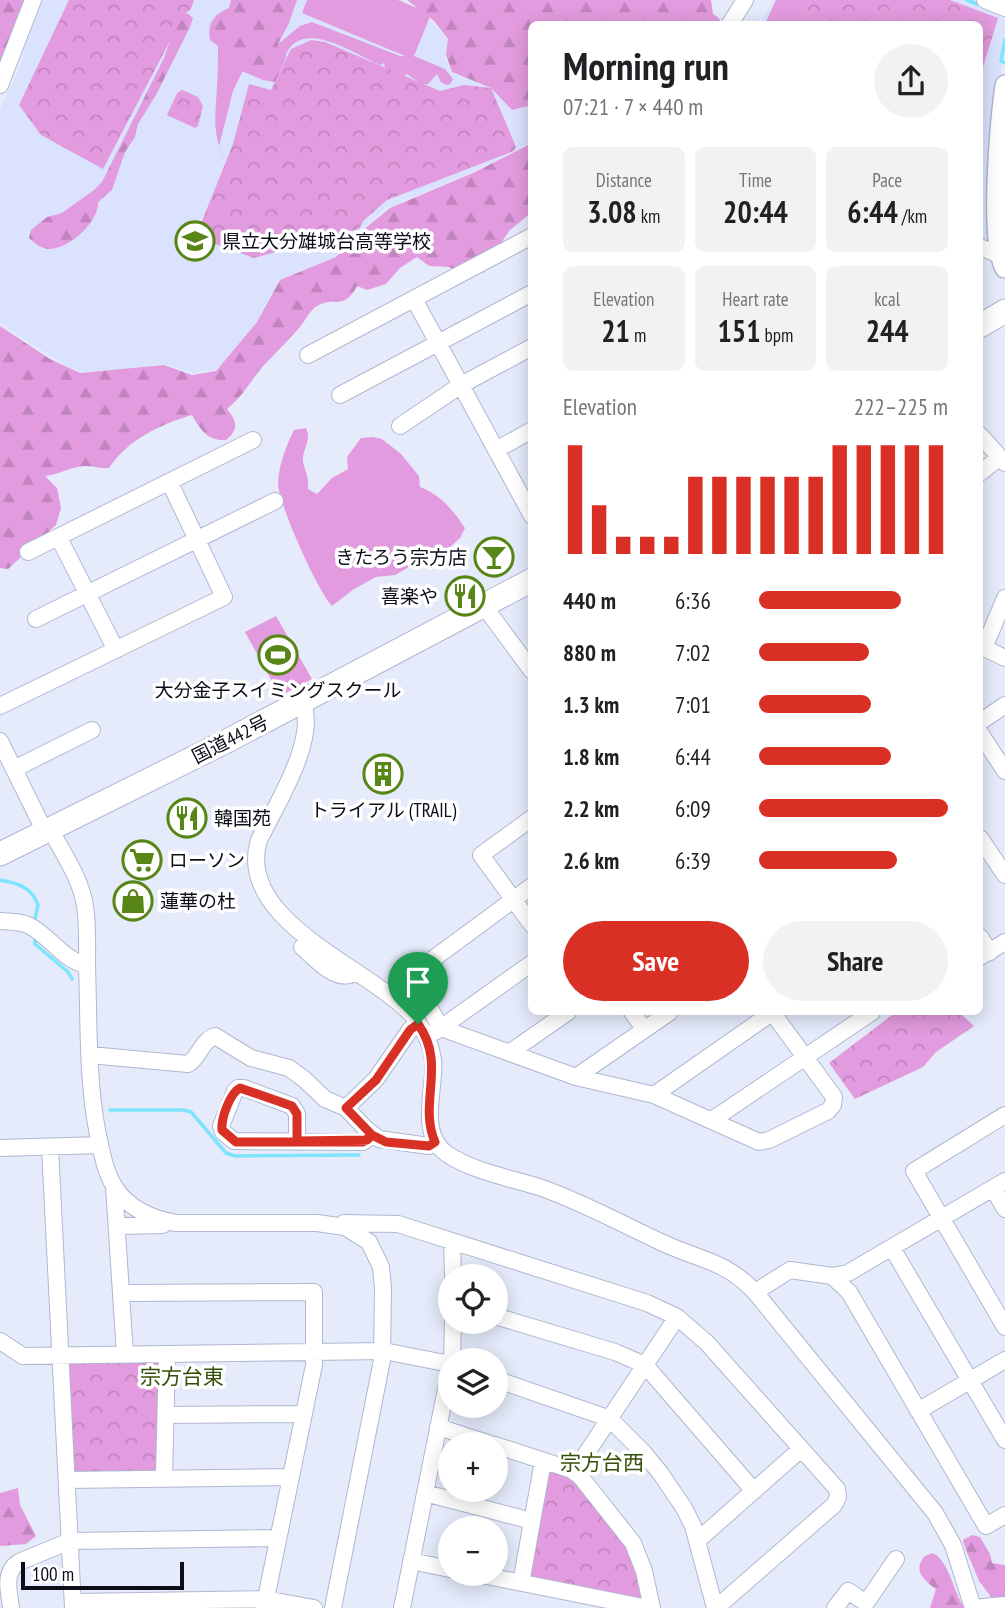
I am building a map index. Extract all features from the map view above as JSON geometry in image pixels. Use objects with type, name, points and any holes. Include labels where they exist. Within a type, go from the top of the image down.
[{"type":"highway","points":[[983,324],[1005,311]]},
{"type":"highway","name":"国道442号","points":[[0,854],[302,702],[528,582]]},
{"type":"main road","points":[[1002,262],[997,204],[1005,85]]},
{"type":"street","points":[[0,85],[33,0]]},
{"type":"street","points":[[732,21],[745,0]]},
{"type":"street","points":[[985,0],[1005,8]]},
{"type":"street","points":[[308,355],[528,238]]},
{"type":"street","points":[[983,249],[1002,262]]},
{"type":"street","points":[[340,395],[528,295]]},
{"type":"street","points":[[414,299],[528,509]]},
{"type":"street","points":[[400,426],[461,385],[528,349]]},
{"type":"street","points":[[496,450],[528,432]]},
{"type":"street","points":[[983,438],[1002,460],[983,471]]},
{"type":"street","points":[[28,552],[253,440]]},
{"type":"street","points":[[0,706],[224,597],[170,483]]},
{"type":"street","points":[[36,619],[275,501]]},
{"type":"street","points":[[59,538],[116,650]]},
{"type":"street","points":[[994,655],[1005,598]]},
{"type":"street","points":[[485,606],[528,665]]},
{"type":"street","points":[[302,702],[308,720],[304,744],[259,840],[256,855],[261,888],[269,900],[300,931],[388,994],[407,1010],[423,1031],[433,1063],[430,1123],[435,1142],[442,1150],[463,1162],[600,1211],[664,1244],[719,1264],[738,1276],[755,1292],[935,1513],[953,1545],[973,1608],[1005,1605]]},
{"type":"street","points":[[983,720],[1005,705]]},
{"type":"street","points":[[14,769],[92,730]]},
{"type":"street","points":[[983,738],[1005,771]]},
{"type":"street","points":[[0,740],[48,830],[72,868],[84,898],[93,1101],[105,1166],[114,1186],[131,1205],[154,1218],[195,1225]]},
{"type":"street","points":[[528,821],[481,855],[528,919]]},
{"type":"street","points":[[983,842],[1005,875]]},
{"type":"street","points":[[528,890],[414,973],[414,981],[441,1028],[576,1077],[654,1095],[759,1142],[769,1140],[828,1111],[833,1105],[834,1097],[774,1015]]},
{"type":"street","points":[[0,921],[26,924],[76,962],[87,965]]},
{"type":"street","points":[[985,954],[1005,942]]},
{"type":"street","points":[[302,947],[338,975],[349,976],[356,972]]},
{"type":"street","points":[[346,1108],[376,1080],[410,1030],[441,1028],[528,966]]},
{"type":"street","points":[[509,1053],[564,1015]]},
{"type":"street","points":[[634,1015],[644,1029]]},
{"type":"street","points":[[576,1077],[665,1015]]},
{"type":"street","points":[[654,1095],[768,1015]]},
{"type":"street","points":[[712,1120],[868,1015]]},
{"type":"street","points":[[90,1055],[185,1065],[191,1063],[206,1040],[215,1036],[251,1058],[289,1068],[325,1099],[346,1108],[372,1135],[386,1142],[429,1146],[435,1142]]},
{"type":"street","points":[[297,1141],[297,1114],[292,1106],[244,1088],[236,1089],[221,1126],[232,1140],[297,1141],[363,1142],[372,1135]]},
{"type":"street","points":[[1005,1115],[914,1171],[1005,1327]]},
{"type":"street","points":[[0,1148],[100,1144]]},
{"type":"street","points":[[50,1147],[73,1605],[265,1604],[314,1608]]},
{"type":"street","points":[[755,1292],[790,1270],[832,1276],[848,1273],[999,1185],[1005,1209]]},
{"type":"street","points":[[114,1186],[125,1355]]},
{"type":"street","points":[[317,1223],[345,1227],[369,1242],[381,1267],[383,1288]]},
{"type":"street","points":[[333,1608],[384,1352],[382,1224]]},
{"type":"street","points":[[117,1226],[398,1224],[648,1303],[677,1317],[707,1343],[837,1489],[837,1501],[716,1608],[689,1516],[667,1481],[643,1452],[609,1419],[508,1384]]},
{"type":"street","points":[[453,1241],[453,1264]]},
{"type":"street","points":[[892,1248],[1005,1440]]},
{"type":"street","points":[[832,1276],[849,1292],[986,1527],[1005,1515]]},
{"type":"street","points":[[121,1293],[314,1292],[315,1353],[265,1604]]},
{"type":"street","points":[[575,1472],[677,1317]]},
{"type":"street","points":[[508,1320],[615,1352],[645,1365],[754,1491]]},
{"type":"street","points":[[0,1342],[23,1356],[384,1352],[438,1362]]},
{"type":"street","points":[[164,1477],[167,1354]]},
{"type":"street","points":[[918,1411],[1005,1360]]},
{"type":"street","points":[[166,1415],[304,1414]]},
{"type":"street","points":[[402,1608],[440,1418]]},
{"type":"street","points":[[438,1426],[456,1432]]},
{"type":"street","points":[[508,1449],[575,1472],[633,1543],[644,1571],[650,1608],[603,1604],[508,1580]]},
{"type":"street","points":[[697,1541],[801,1449]]},
{"type":"street","points":[[521,1583],[542,1461]]},
{"type":"street","points":[[67,1480],[291,1477]]},
{"type":"street","points":[[425,1493],[532,1521]]},
{"type":"street","points":[[11,1608],[8,1575],[11,1567],[70,1541],[278,1538]]},
{"type":"street","points":[[835,1608],[848,1591],[866,1603],[896,1559]]},
{"type":"street","points":[[411,1561],[438,1567]]},
{"type":"shaded area","points":[[40,0],[402,0],[433,23],[448,41],[445,56],[451,73],[490,87],[512,111],[528,107],[528,144],[477,170],[385,209],[346,243],[335,257],[279,280],[257,322],[216,370],[193,373],[163,364],[79,372],[0,323],[0,109],[20,67],[30,26]]},
{"type":"shaded area","points":[[773,0],[965,0],[1005,15],[1005,47],[994,114],[987,247],[983,245],[983,21],[762,21]]},
{"type":"green space","points":[[0,0],[24,0],[0,63]]},
{"type":"green space","points":[[69,0],[194,0],[191,9],[184,14],[103,169],[41,135],[19,105]]},
{"type":"green space","points":[[231,0],[297,0],[278,44],[278,52],[286,54],[286,58],[275,82],[242,71],[248,60],[237,60],[228,55],[229,49],[210,40],[213,20],[229,8]]},
{"type":"green space","points":[[307,0],[398,0],[431,14],[414,56],[445,69],[453,79],[446,85],[437,74],[428,84],[421,84],[407,74],[404,76],[385,68],[384,63],[380,65],[344,47],[317,39],[304,39],[294,43],[286,54],[278,53],[278,44],[300,26],[312,22],[405,56],[302,13]]},
{"type":"green space","points":[[407,0],[711,0],[713,14],[720,21],[528,21],[528,106],[512,110],[491,88],[452,72],[446,55],[448,39],[434,21]]},
{"type":"green space","points":[[776,0],[811,0],[802,21],[766,21]]},
{"type":"green space","points":[[811,0],[950,0],[998,18],[983,67],[983,21],[802,21]]},
{"type":"green space","points":[[187,13],[193,18],[190,27],[156,95],[138,124],[112,190],[98,202],[94,218],[74,239],[57,248],[46,249],[38,245],[29,238],[31,230],[47,217],[62,213],[102,182],[164,58],[176,23],[181,14]]},
{"type":"green space","points":[[311,40],[325,42],[440,91],[464,85],[491,88],[516,147],[514,151],[387,200],[364,220],[359,229],[254,258],[204,240],[200,226],[233,144],[249,84],[271,90],[291,49]]},
{"type":"green space","points":[[218,46],[248,60],[233,91],[219,145],[215,123]]},
{"type":"green space","points":[[182,90],[198,97],[203,106],[198,126],[195,128],[167,115],[177,93]]},
{"type":"green space","points":[[528,145],[528,215],[510,230],[503,240],[501,256],[483,273],[467,274],[448,267],[429,266],[417,257],[400,268],[386,284],[367,290],[357,286],[343,301],[317,306],[227,409],[233,417],[235,429],[226,440],[209,436],[192,415],[168,423],[135,441],[109,468],[80,466],[45,476],[57,488],[61,508],[56,525],[40,539],[30,543],[8,569],[0,568],[0,326],[50,359],[80,373],[164,365],[192,375],[216,371],[257,322],[280,280],[336,257],[347,243],[390,208],[475,172]]},
{"type":"green space","points":[[306,428],[308,437],[303,461],[308,489],[317,494],[332,478],[348,469],[347,457],[361,438],[382,439],[401,454],[419,476],[420,487],[440,499],[456,515],[465,528],[460,538],[449,548],[395,575],[376,577],[332,606],[299,546],[279,492],[280,469],[288,442],[294,430]]},
{"type":"green space","name":"大分金子スイミングスクール","points":[[276,616],[312,679],[280,696],[245,632]]},
{"type":"green space","points":[[892,1015],[962,1015],[974,1026],[936,1052],[923,1067],[855,1099],[829,1063]]},
{"type":"green space","points":[[68,1361],[162,1361],[158,1471],[73,1473]]},
{"type":"green space","points":[[549,1470],[569,1474],[631,1546],[643,1603],[532,1580],[528,1574]]},
{"type":"green space","points":[[18,1488],[20,1505],[36,1536],[26,1544],[0,1546],[0,1493]]},
{"type":"green space","points":[[972,1535],[980,1537],[992,1563],[1005,1565],[1005,1602],[995,1602],[979,1581],[963,1540]]},
{"type":"green space","points":[[933,1553],[943,1563],[965,1608],[930,1608],[936,1589],[921,1575],[920,1566],[925,1556]]},
{"type":"waterway","points":[[967,0],[980,5]]},
{"type":"waterway","points":[[1005,40],[1001,61],[1005,63]]},
{"type":"waterway","points":[[0,880],[18,884],[32,894],[38,905],[34,923]]},
{"type":"waterway","points":[[35,935],[35,944],[68,972],[72,979]]},
{"type":"waterway","points":[[110,1110],[191,1112],[226,1153],[235,1156],[359,1155]]},
{"type":"place","name":"県立大分雄城台高等学校","points":[[195,241]]},
{"type":"place","name":"きたろう宗方店","points":[[494,557]]},
{"type":"place","name":"喜楽や","points":[[465,596]]},
{"type":"place","name":"大分金子スイミングスクール","points":[[278,655]]},
{"type":"place","name":"トライアル (TRAIL)","points":[[383,774]]},
{"type":"place","name":"韓国苑","points":[[187,818]]},
{"type":"place","name":"ローソン","points":[[142,860]]},
{"type":"place","name":"蓮華の杜","points":[[133,901]]},
{"type":"district","name":"宗方台東","points":[[182,1376]]},
{"type":"district","name":"宗方台西","points":[[602,1462]]},
{"type":"route","points":[[418,1024],[413,1026],[376,1080],[346,1108],[372,1135],[367,1140],[297,1141],[297,1114],[292,1106],[244,1088],[234,1091],[221,1123],[222,1130],[236,1142],[363,1142],[367,1140],[372,1135],[386,1142],[429,1146],[435,1142],[430,1123],[433,1063],[428,1040],[418,1024]]}]
